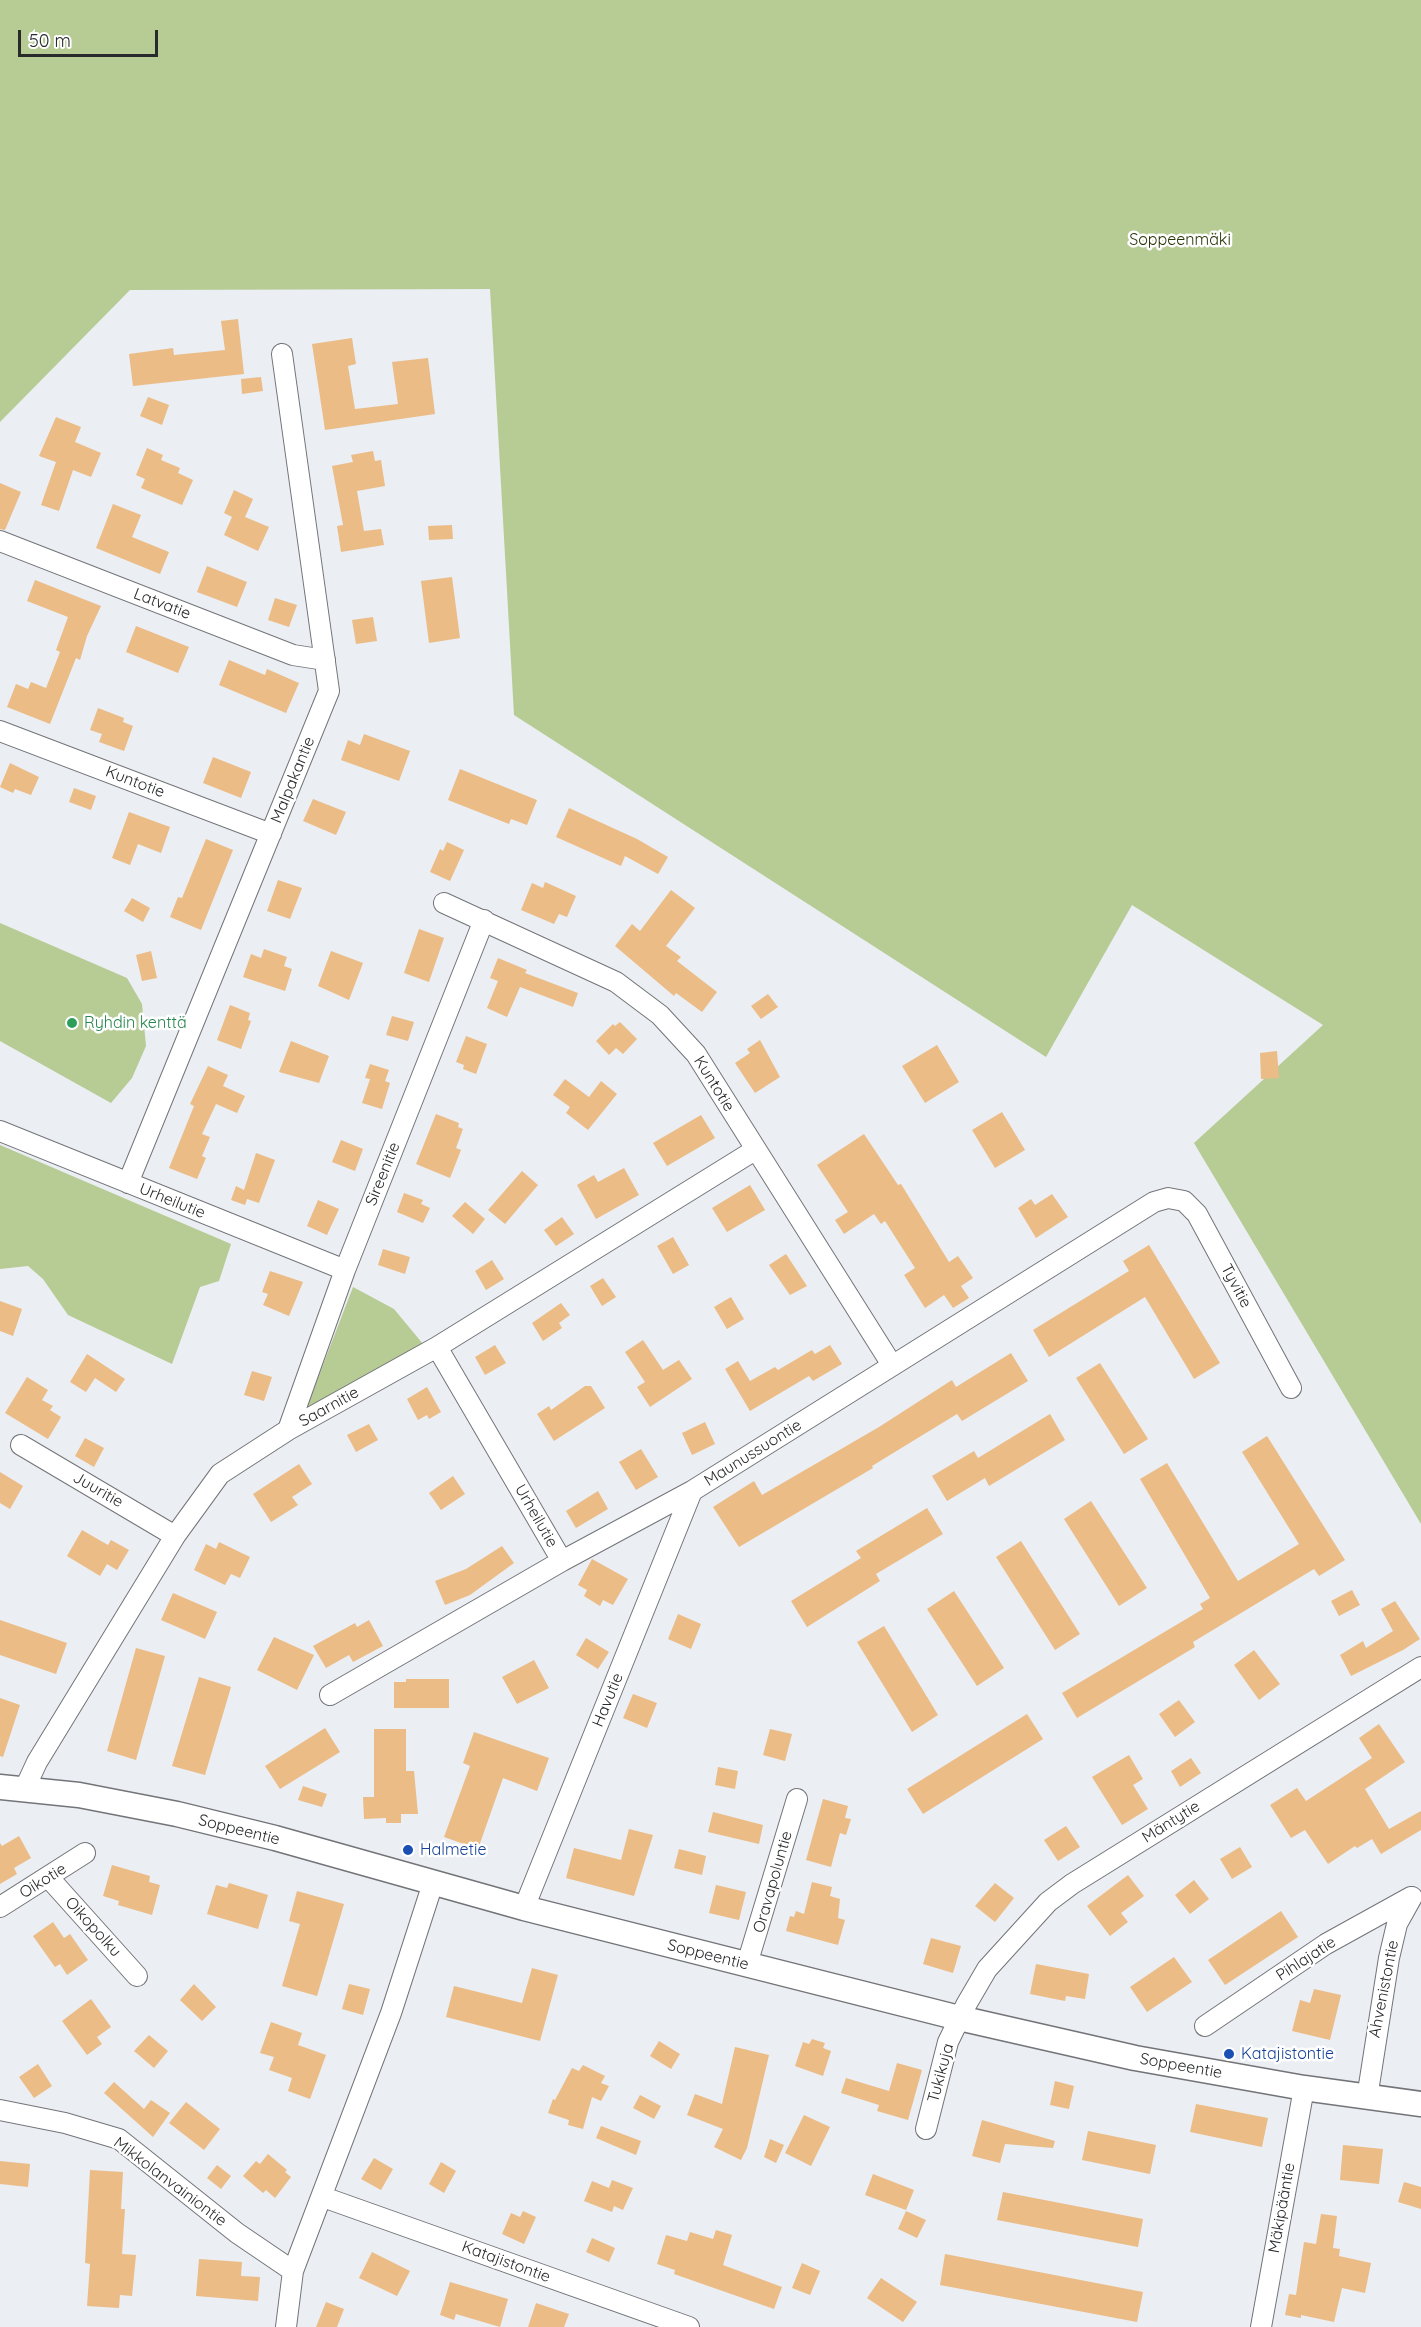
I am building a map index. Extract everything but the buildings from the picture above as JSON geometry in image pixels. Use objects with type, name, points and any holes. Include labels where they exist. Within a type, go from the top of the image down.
[{"type":"main road","name":"Soppeentie","points":[[0,1787],[79,1795],[177,1814],[285,1841],[524,1908],[959,2018],[1135,2058],[1366,2098],[1421,2104]]},
{"type":"street","name":"Malpakantie","points":[[128,1184],[329,691],[282,354]]},
{"type":"street","name":"Latvatie","points":[[0,541],[293,655],[325,660]]},
{"type":"street","name":"Kuntotie","points":[[0,731],[271,834]]},
{"type":"street","name":"Kuntotie","points":[[444,903],[616,982],[660,1015],[696,1054],[892,1365]]},
{"type":"street","name":"Sireenitie","points":[[288,1430],[345,1270],[484,920]]},
{"type":"street","name":"Urheilutie","points":[[0,1131],[345,1270]]},
{"type":"street","name":"Saarnitie","points":[[25,1788],[37,1762],[175,1536],[220,1474],[288,1430],[437,1347],[755,1150]]},
{"type":"street","name":"Maunussuontie","points":[[330,1695],[562,1561],[692,1491],[1127,1217],[1154,1202],[1168,1198]]},
{"type":"street","name":"Tyvitie","points":[[1168,1198],[1184,1202],[1197,1214],[1292,1388]]},
{"type":"street","name":"Urheilutie","points":[[437,1347],[562,1561]]},
{"type":"street","name":"Juuritie","points":[[21,1445],[175,1536]]},
{"type":"street","name":"Havutie","points":[[524,1908],[692,1491]]},
{"type":"street","name":"Mäntytie","points":[[959,2018],[987,1969],[1048,1902],[1072,1884],[1421,1667]]},
{"type":"street","name":"Oravapoluntie","points":[[747,1964],[797,1799]]},
{"type":"street","name":"Oikotie","points":[[0,1907],[50,1878],[85,1853]]},
{"type":"street","name":"Oikopolku","points":[[50,1878],[137,1976]]},
{"type":"street","points":[[286,2327],[293,2271],[391,2013],[434,1883]]},
{"type":"street","name":"Pihlajatie","points":[[1205,2026],[1326,1944],[1416,1892]]},
{"type":"street","name":"Ahvenistontie","points":[[1366,2098],[1389,1958],[1397,1924],[1416,1892]]},
{"type":"street","name":"Tukikuja","points":[[926,2129],[948,2042],[959,2018]]},
{"type":"street","name":"Mäkipääntie","points":[[1261,2327],[1304,2088]]},
{"type":"street","name":"Mikkolanvainiontie","points":[[0,2110],[65,2123],[119,2139],[237,2233],[293,2271]]},
{"type":"street","name":"Katajistontie","points":[[323,2197],[689,2327]]},
{"type":"green space","name":"Soppeenmäki","points":[[0,0],[1421,0],[1421,1524],[1194,1143],[1323,1025],[1132,905],[1046,1057],[514,715],[490,289],[130,290],[0,422]]},
{"type":"green space","name":"Ryhdin kenttä","points":[[0,923],[127,978],[142,1004],[146,1046],[132,1078],[111,1103],[0,1041]]},
{"type":"green space","points":[[0,1145],[231,1244],[219,1281],[200,1287],[172,1364],[68,1315],[43,1279],[28,1266],[0,1269]]},
{"type":"green space","points":[[353,1287],[394,1309],[423,1344],[306,1410],[301,1422]]},
{"type":"place","name":"Ryhdin kenttä","points":[[72,1023]]},
{"type":"place","name":"Halmetie","points":[[408,1850]]},
{"type":"place","name":"Katajistontie","points":[[1229,2054]]}]
